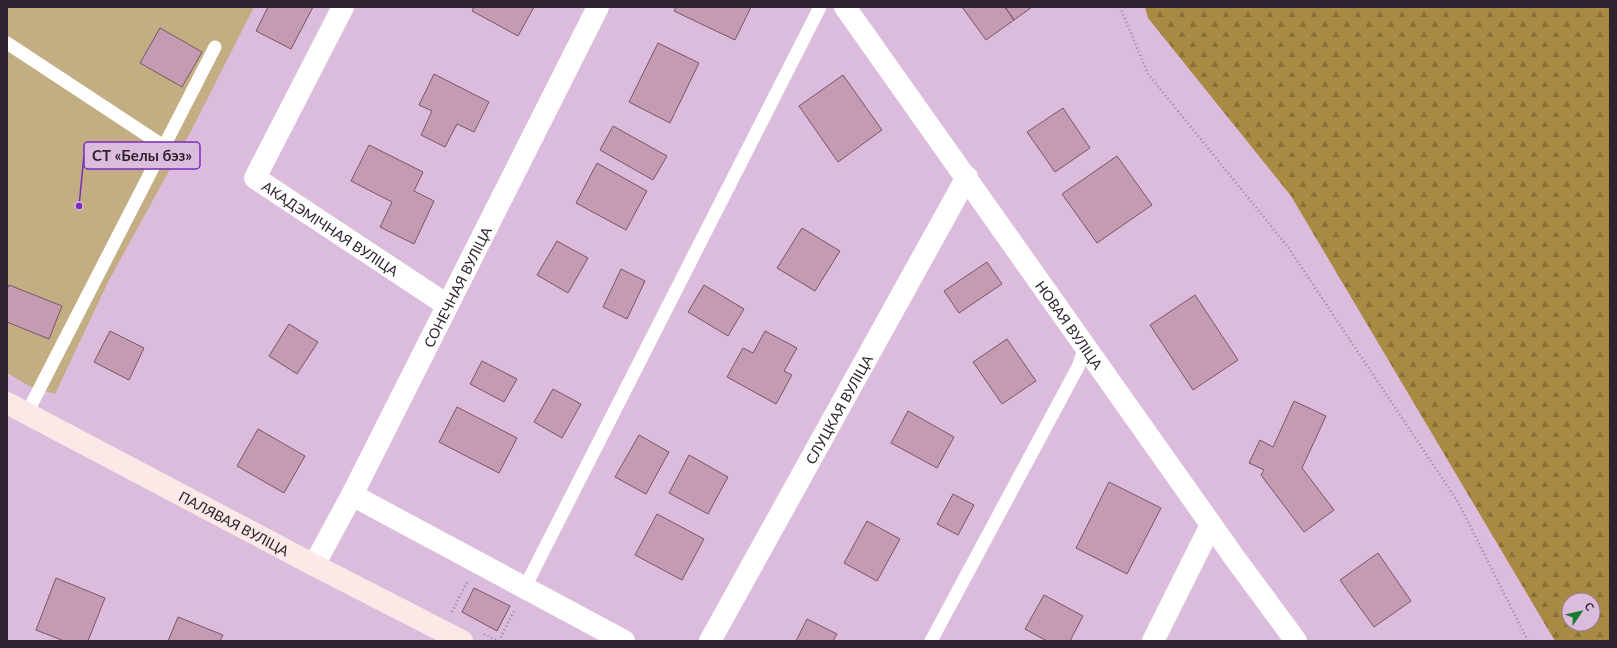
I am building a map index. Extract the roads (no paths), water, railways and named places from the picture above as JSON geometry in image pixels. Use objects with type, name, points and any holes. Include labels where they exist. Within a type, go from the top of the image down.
[{"type":"street","name":"АКАДЭМІЧНАЯ ВУЛІЦА","points":[[343,7],[255,178],[447,306]]},
{"type":"street","name":"СОНЕЧНАЯ ВУЛІЦА","points":[[314,565],[352,495],[598,7]]},
{"type":"street","name":"НОВАЯ ВУЛІЦА","points":[[845,7],[967,177],[1211,525],[1296,641]]},
{"type":"street","name":"СЛУЦКАЯ ВУЛІЦА","points":[[710,641],[967,177]]},
{"type":"street","name":"ПАЛЯВАЯ ВУЛІЦА","points":[[7,403],[314,565],[462,641]]},
{"type":"street","points":[[352,495],[524,589],[624,641]]},
{"type":"street","points":[[1153,641],[1211,525]]},
{"type":"lane","points":[[524,589],[820,7]]},
{"type":"lane","points":[[7,43],[164,147]]},
{"type":"lane","points":[[27,413],[215,47]]},
{"type":"lane","points":[[931,641],[1074,374],[1085,347]]},
{"type":"place","name":"СТ «Белы бэз»","points":[[79,206]]}]
